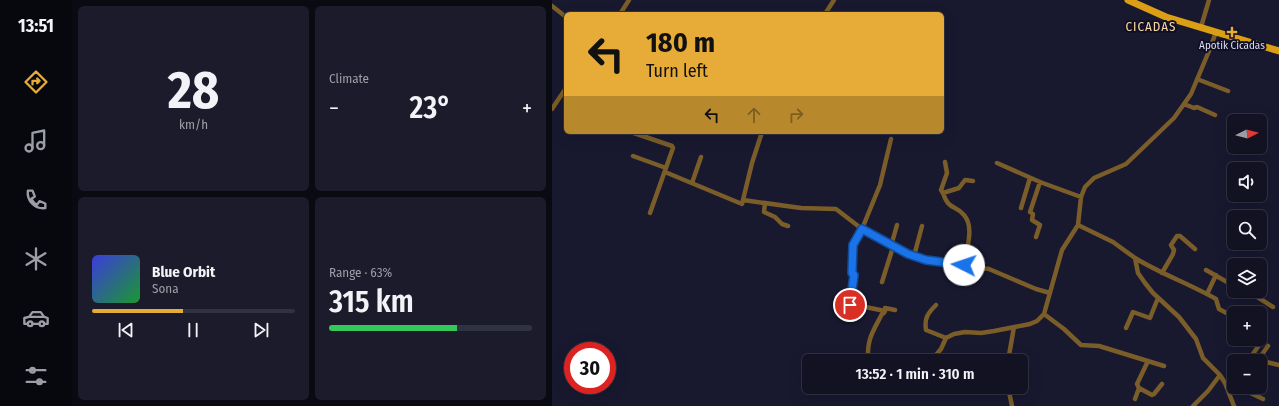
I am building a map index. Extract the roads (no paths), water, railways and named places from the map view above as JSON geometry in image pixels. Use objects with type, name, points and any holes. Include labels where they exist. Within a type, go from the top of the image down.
[{"type":"main road","points":[[1128,0],[1166,17],[1279,51]]},
{"type":"street","points":[[621,12],[629,0]]},
{"type":"street","points":[[827,12],[834,0]]},
{"type":"street","points":[[1201,27],[1209,0]]},
{"type":"street","points":[[552,6],[564,15]]},
{"type":"street","points":[[937,354],[946,338],[954,334],[965,332],[981,333],[1030,324],[1037,321],[1044,314],[1062,250],[1078,225],[1081,197],[1086,184],[1094,178],[1126,164],[1174,118],[1191,94],[1216,32]]},
{"type":"street","points":[[1197,79],[1228,91]]},
{"type":"street","points":[[552,109],[564,91]]},
{"type":"street","points":[[1184,104],[1194,108],[1197,107],[1215,115]]},
{"type":"street","points":[[637,134],[673,147],[650,213]]},
{"type":"street","points":[[633,156],[742,204],[752,163],[761,134]]},
{"type":"street","points":[[850,305],[854,275],[852,273],[853,245],[862,229],[880,185],[891,138]]},
{"type":"street","points":[[692,183],[701,157]]},
{"type":"street","points":[[945,162],[947,173],[942,188],[947,204],[964,215],[967,220],[969,232],[964,265]]},
{"type":"street","points":[[997,163],[1030,178],[1081,197]]},
{"type":"street","points":[[1020,208],[1030,178]]},
{"type":"street","points":[[943,193],[959,188],[965,180],[973,181]]},
{"type":"street","points":[[1036,237],[1040,225],[1032,220],[1033,214],[1030,212],[1040,182]]},
{"type":"street","points":[[743,200],[801,208],[836,209],[862,229],[892,246],[914,256],[939,263],[989,269],[1012,277],[1036,289],[1050,293]]},
{"type":"street","points":[[765,203],[764,212],[775,217],[782,224],[788,226]]},
{"type":"street","points":[[882,282],[897,225]]},
{"type":"street","points":[[1078,225],[1113,242],[1135,258],[1162,273],[1207,294],[1216,300],[1219,309],[1227,313]]},
{"type":"street","points":[[914,256],[922,226]]},
{"type":"street","points":[[1162,273],[1173,254],[1174,250],[1171,245],[1177,236],[1180,236],[1195,249]]},
{"type":"street","points":[[1135,258],[1138,273],[1158,298],[1179,317],[1196,339],[1203,358],[1220,375],[1225,383],[1234,406]]},
{"type":"street","points":[[1206,270],[1227,282]]},
{"type":"street","points":[[1207,294],[1216,275]]},
{"type":"street","points":[[1126,328],[1133,312],[1150,318],[1158,298]]},
{"type":"street","points":[[1259,298],[1273,307]]},
{"type":"street","points":[[840,311],[844,304],[895,310]]},
{"type":"street","points":[[936,305],[925,319],[926,330],[946,338]]},
{"type":"street","points":[[868,354],[868,345],[871,333],[885,310]]},
{"type":"street","points":[[1044,314],[1064,329],[1081,345],[1100,346],[1164,366]]},
{"type":"street","points":[[1009,354],[1014,327]]},
{"type":"street","points":[[1262,354],[1268,346]]},
{"type":"street","points":[[1134,399],[1139,388],[1137,384],[1148,361]]},
{"type":"street","points":[[1267,362],[1279,365]]},
{"type":"street","points":[[1193,406],[1208,391],[1220,375]]},
{"type":"street","points":[[1139,388],[1152,395],[1162,384]]},
{"type":"street","points":[[1009,394],[1012,406]]},
{"type":"street","points":[[1253,394],[1263,399]]},
{"type":"place","name":"Apotik Cicadas","points":[[1232,32]]},
{"type":"district","name":"CICADAS","points":[[1151,26]]}]
